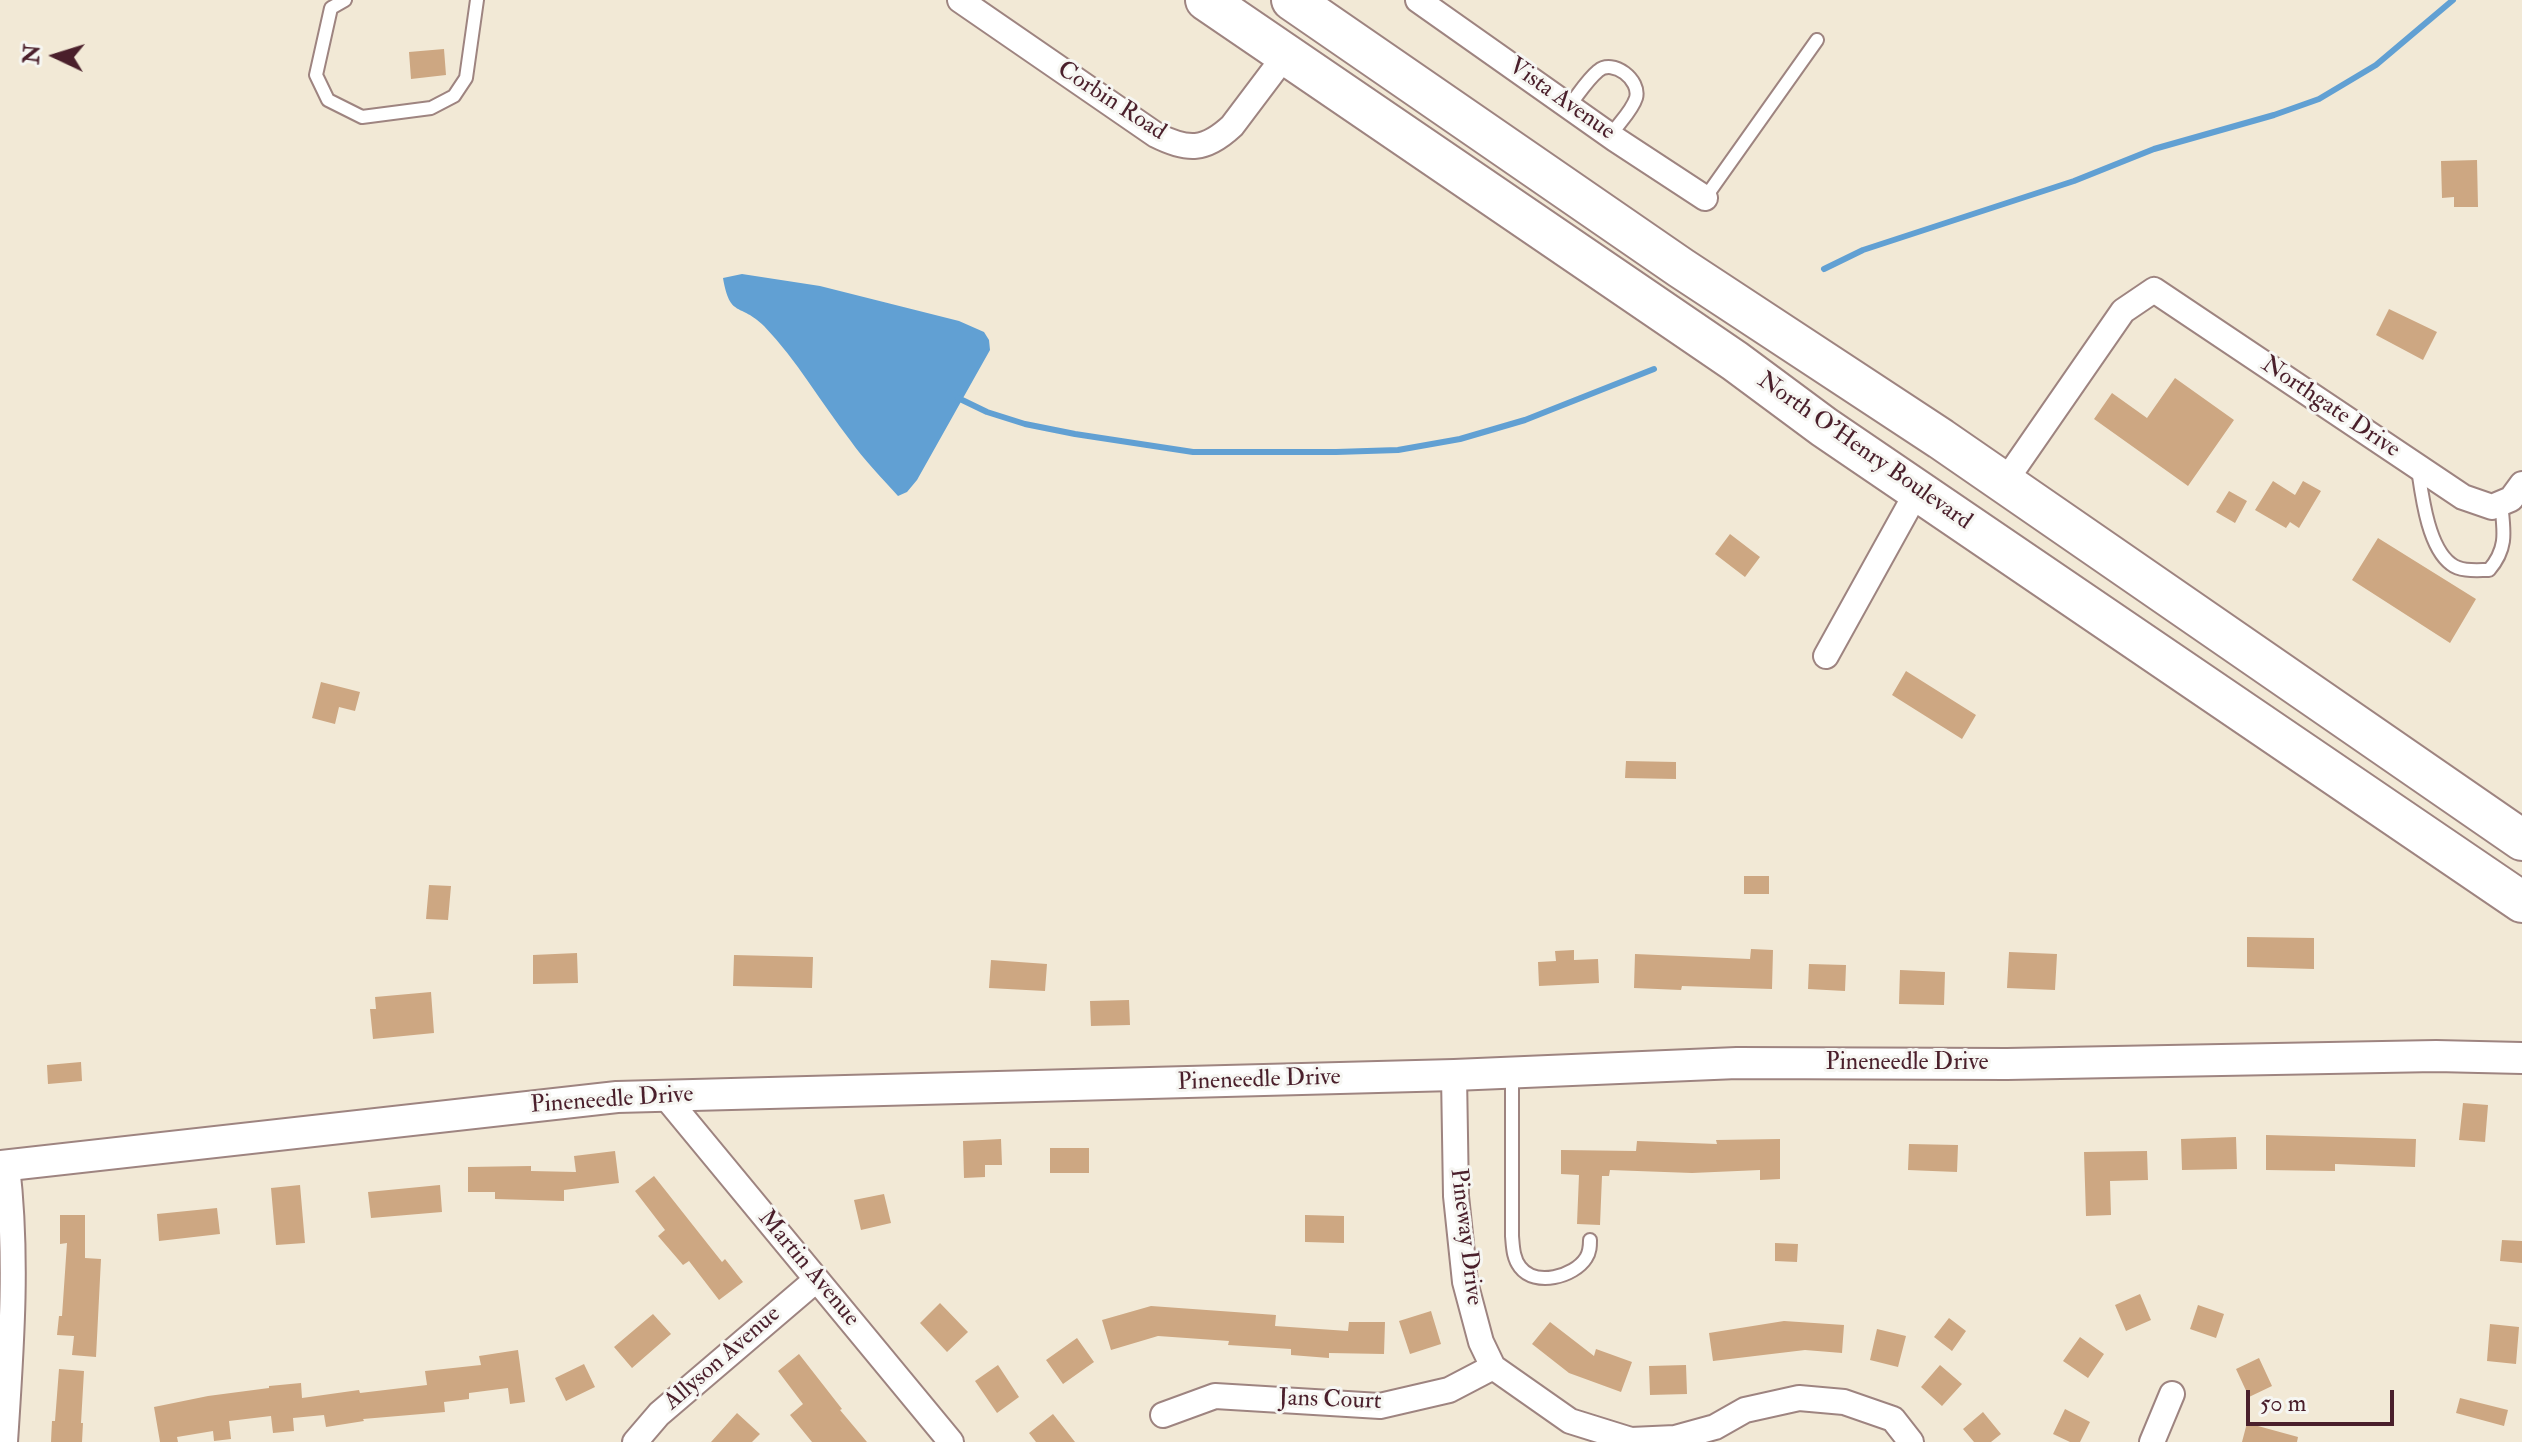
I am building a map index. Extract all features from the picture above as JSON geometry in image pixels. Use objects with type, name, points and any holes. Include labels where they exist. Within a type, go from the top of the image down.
[{"type":"highway","name":"North O'Henry Boulevard","points":[[1206,0],[1735,361],[1824,427],[2522,902]]},
{"type":"highway","name":"North O'Henry Boulevard","points":[[1306,4],[1598,211],[2004,483],[2522,840]]},
{"type":"highway","points":[[1287,53],[1305,47],[1327,53],[1426,118],[1598,211]]},
{"type":"highway","points":[[1735,361],[1957,484],[1987,488],[2004,483]]},
{"type":"street","name":"Corbin Road","points":[[960,0],[1156,135],[1183,146],[1197,147],[1222,135],[1287,53]]},
{"type":"street","name":"Vista Avenue","points":[[1418,0],[1705,198]]},
{"type":"street","name":"Northgate Drive","points":[[2004,483],[2123,311],[2154,290],[2463,497],[2492,507],[2511,495]]},
{"type":"street","points":[[1826,656],[1918,490]]},
{"type":"street","name":"Pineneedle Drive","points":[[4,1166],[611,1097],[1454,1075],[1737,1063],[2007,1064],[2436,1056],[2522,1058]]},
{"type":"street","name":"Pineway Drive","points":[[1454,1075],[1456,1196],[1465,1282],[1481,1342],[1493,1367]]},
{"type":"street","name":"Martin Avenue","points":[[665,1096],[951,1442]]},
{"type":"street","points":[[4,1166],[11,1202],[14,1297],[5,1442]]},
{"type":"street","name":"Allyson Avenue","points":[[635,1442],[659,1414],[816,1280]]},
{"type":"street","points":[[1493,1367],[1570,1421],[1631,1440],[1675,1438],[1715,1427],[1745,1410],[1799,1398],[1844,1402],[1893,1419],[1911,1442]]},
{"type":"street","name":"Jans Court","points":[[1163,1415],[1215,1396],[1380,1406],[1449,1390],[1493,1367]]},
{"type":"street","points":[[2152,1442],[2172,1394]]},
{"type":"lane","points":[[345,0],[331,8],[316,75],[328,100],[362,117],[431,108],[454,96],[466,78],[477,0]]},
{"type":"lane","points":[[1705,198],[1817,40]]},
{"type":"lane","points":[[1569,106],[1599,70],[1607,66],[1616,68],[1635,83],[1637,91],[1635,100],[1611,135]]},
{"type":"lane","points":[[2417,466],[2423,503],[2436,545],[2452,565],[2470,571],[2489,570],[2500,557],[2511,495]]},
{"type":"lane","points":[[1512,1073],[1514,1258],[1527,1274],[1543,1278],[1560,1275],[1584,1262],[1589,1253],[1590,1240]]},
{"type":"water","points":[[742,274],[820,286],[959,321],[984,332],[990,350],[917,480],[907,492],[898,496],[855,447],[776,339],[756,319],[733,305],[723,278]]},
{"type":"building","points":[[444,49],[446,75],[411,79],[409,52]]},
{"type":"building","points":[[2477,160],[2478,207],[2454,207],[2454,197],[2442,198],[2441,161]]},
{"type":"building","points":[[2389,309],[2437,332],[2423,360],[2376,335]]},
{"type":"building","points":[[2175,378],[2234,420],[2188,486],[2094,419],[2112,393],[2147,418]]},
{"type":"building","points":[[2273,481],[2295,495],[2303,481],[2321,491],[2299,528],[2290,522],[2286,528],[2255,510]]},
{"type":"building","points":[[2229,491],[2247,501],[2235,523],[2216,512]]},
{"type":"building","points":[[1730,534],[1760,557],[1745,577],[1715,554]]},
{"type":"building","points":[[2378,538],[2476,599],[2450,643],[2352,580]]},
{"type":"building","points":[[1906,671],[1976,715],[1962,739],[1892,695]]},
{"type":"building","points":[[321,682],[360,692],[355,711],[339,707],[335,724],[312,718]]},
{"type":"building","points":[[1626,761],[1676,762],[1676,779],[1625,778]]},
{"type":"building","points":[[1744,876],[1769,876],[1769,894],[1744,894]]},
{"type":"building","points":[[429,885],[451,886],[448,920],[426,919]]},
{"type":"building","points":[[2247,937],[2314,938],[2314,969],[2247,967]]},
{"type":"building","points":[[1751,949],[1773,950],[1772,989],[1634,988],[1635,954],[1750,959]]},
{"type":"building","points":[[1574,950],[1574,960],[1598,959],[1599,983],[1539,986],[1538,962],[1556,961],[1555,951]]},
{"type":"building","points":[[2009,952],[2057,954],[2055,990],[2007,988]]},
{"type":"building","points":[[577,953],[578,983],[533,984],[533,955]]},
{"type":"building","points":[[734,955],[813,957],[812,988],[733,986]]},
{"type":"building","points":[[991,960],[1047,964],[1045,991],[989,988]]},
{"type":"building","points":[[1809,964],[1846,965],[1845,991],[1808,989]]},
{"type":"building","points":[[1900,970],[1945,972],[1944,1005],[1899,1004]]},
{"type":"building","points":[[431,992],[434,1033],[373,1039],[370,1009],[376,1009],[375,997]]},
{"type":"building","points":[[1129,1000],[1130,1025],[1091,1026],[1090,1001]]},
{"type":"building","points":[[81,1062],[82,1081],[48,1084],[47,1065]]},
{"type":"building","points":[[2463,1103],[2488,1105],[2485,1142],[2459,1140]]},
{"type":"building","points":[[2266,1135],[2416,1139],[2415,1167],[2335,1164],[2335,1171],[2266,1170]]},
{"type":"building","points":[[2236,1137],[2237,1169],[2182,1170],[2181,1139]]},
{"type":"building","points":[[1001,1139],[1002,1165],[985,1165],[985,1177],[964,1178],[963,1141]]},
{"type":"building","points":[[1780,1139],[1780,1179],[1760,1180],[1760,1170],[1692,1173],[1610,1170],[1609,1176],[1602,1176],[1600,1225],[1577,1224],[1579,1175],[1561,1174],[1561,1150],[1636,1151],[1637,1141],[1717,1144],[1716,1140]]},
{"type":"building","points":[[1909,1144],[1958,1145],[1957,1172],[1908,1170]]},
{"type":"building","points":[[1050,1148],[1089,1148],[1089,1173],[1050,1173]]},
{"type":"building","points":[[615,1151],[619,1183],[564,1190],[564,1201],[495,1199],[495,1192],[468,1192],[468,1167],[531,1166],[531,1171],[576,1172],[574,1156]]},
{"type":"building","points":[[2147,1151],[2148,1180],[2110,1181],[2111,1215],[2086,1216],[2084,1152]]},
{"type":"building","points":[[654,1176],[722,1262],[725,1259],[743,1282],[719,1300],[689,1261],[683,1265],[658,1236],[665,1230],[635,1191]]},
{"type":"building","points":[[300,1185],[305,1243],[276,1245],[271,1188]]},
{"type":"building","points":[[440,1185],[442,1212],[371,1218],[368,1192]]},
{"type":"building","points":[[884,1194],[891,1223],[861,1230],[854,1200]]},
{"type":"building","points":[[217,1208],[220,1234],[159,1241],[157,1214]]},
{"type":"building","points":[[60,1215],[85,1215],[85,1258],[101,1259],[96,1357],[72,1355],[74,1336],[57,1335],[59,1316],[62,1316],[67,1243],[60,1244]]},
{"type":"building","points":[[1305,1215],[1344,1216],[1344,1243],[1305,1242]]},
{"type":"building","points":[[2502,1240],[2522,1241],[2522,1263],[2500,1261]]},
{"type":"building","points":[[1775,1243],[1798,1244],[1797,1262],[1775,1261]]},
{"type":"building","points":[[2140,1294],[2151,1320],[2126,1331],[2115,1305]]},
{"type":"building","points":[[940,1303],[968,1332],[947,1352],[920,1323]]},
{"type":"building","points":[[2198,1305],[2224,1314],[2216,1338],[2190,1329]]},
{"type":"building","points":[[1151,1306],[1276,1315],[1275,1326],[1348,1331],[1349,1322],[1385,1322],[1384,1354],[1329,1353],[1329,1358],[1291,1355],[1291,1349],[1158,1336],[1111,1350],[1102,1320]]},
{"type":"building","points":[[1431,1311],[1441,1344],[1410,1354],[1399,1321]]},
{"type":"building","points":[[653,1314],[671,1334],[632,1368],[614,1347]]},
{"type":"building","points":[[1949,1318],[1966,1331],[1952,1351],[1934,1337]]},
{"type":"building","points":[[1784,1321],[1844,1325],[1842,1353],[1805,1350],[1713,1361],[1709,1333]]},
{"type":"building","points":[[1550,1322],[1594,1356],[1596,1349],[1632,1362],[1621,1392],[1569,1373],[1532,1344]]},
{"type":"building","points":[[2490,1324],[2519,1327],[2516,1364],[2487,1361]]},
{"type":"building","points":[[1877,1329],[1906,1336],[1898,1367],[1870,1360]]},
{"type":"building","points":[[2080,1337],[2104,1354],[2088,1378],[2063,1361]]},
{"type":"building","points":[[1077,1338],[1094,1362],[1063,1384],[1046,1360]]},
{"type":"building","points":[[518,1350],[525,1402],[510,1404],[508,1388],[469,1393],[469,1399],[444,1402],[445,1412],[363,1419],[326,1427],[324,1415],[293,1418],[294,1431],[273,1433],[271,1416],[229,1421],[231,1439],[214,1441],[213,1431],[177,1437],[178,1442],[160,1442],[154,1407],[301,1383],[302,1398],[427,1385],[425,1371],[481,1365],[479,1356]]},
{"type":"building","points":[[799,1354],[867,1442],[812,1442],[790,1415],[803,1404],[778,1371]]},
{"type":"building","points":[[2259,1358],[2272,1386],[2249,1397],[2236,1369]]},
{"type":"building","points":[[584,1364],[595,1387],[566,1401],[555,1378]]},
{"type":"building","points":[[998,1365],[1019,1397],[997,1413],[975,1381]]},
{"type":"building","points":[[1686,1365],[1687,1394],[1650,1395],[1649,1366]]},
{"type":"building","points":[[1940,1365],[1962,1384],[1942,1406],[1921,1387]]},
{"type":"building","points":[[59,1369],[84,1371],[82,1442],[51,1442]]},
{"type":"building","points":[[2460,1398],[2508,1410],[2504,1426],[2456,1413]]},
{"type":"building","points":[[2065,1409],[2090,1422],[2080,1442],[2070,1442],[2053,1434]]},
{"type":"building","points":[[1983,1412],[2001,1434],[1991,1442],[1974,1442],[1963,1429]]},
{"type":"building","points":[[737,1413],[760,1434],[752,1442],[711,1442]]},
{"type":"building","points":[[1053,1414],[1075,1442],[1036,1442],[1029,1433]]},
{"type":"building","points":[[2247,1423],[2298,1437],[2297,1442],[2242,1442]]},
{"type":"waterway","points":[[1824,269],[1863,250],[2074,181],[2154,149],[2319,99],[2376,65],[2453,0]]},
{"type":"waterway","points":[[958,398],[987,412],[1025,424],[1193,452],[1398,450],[1460,439],[1525,420],[1654,369]]}]
